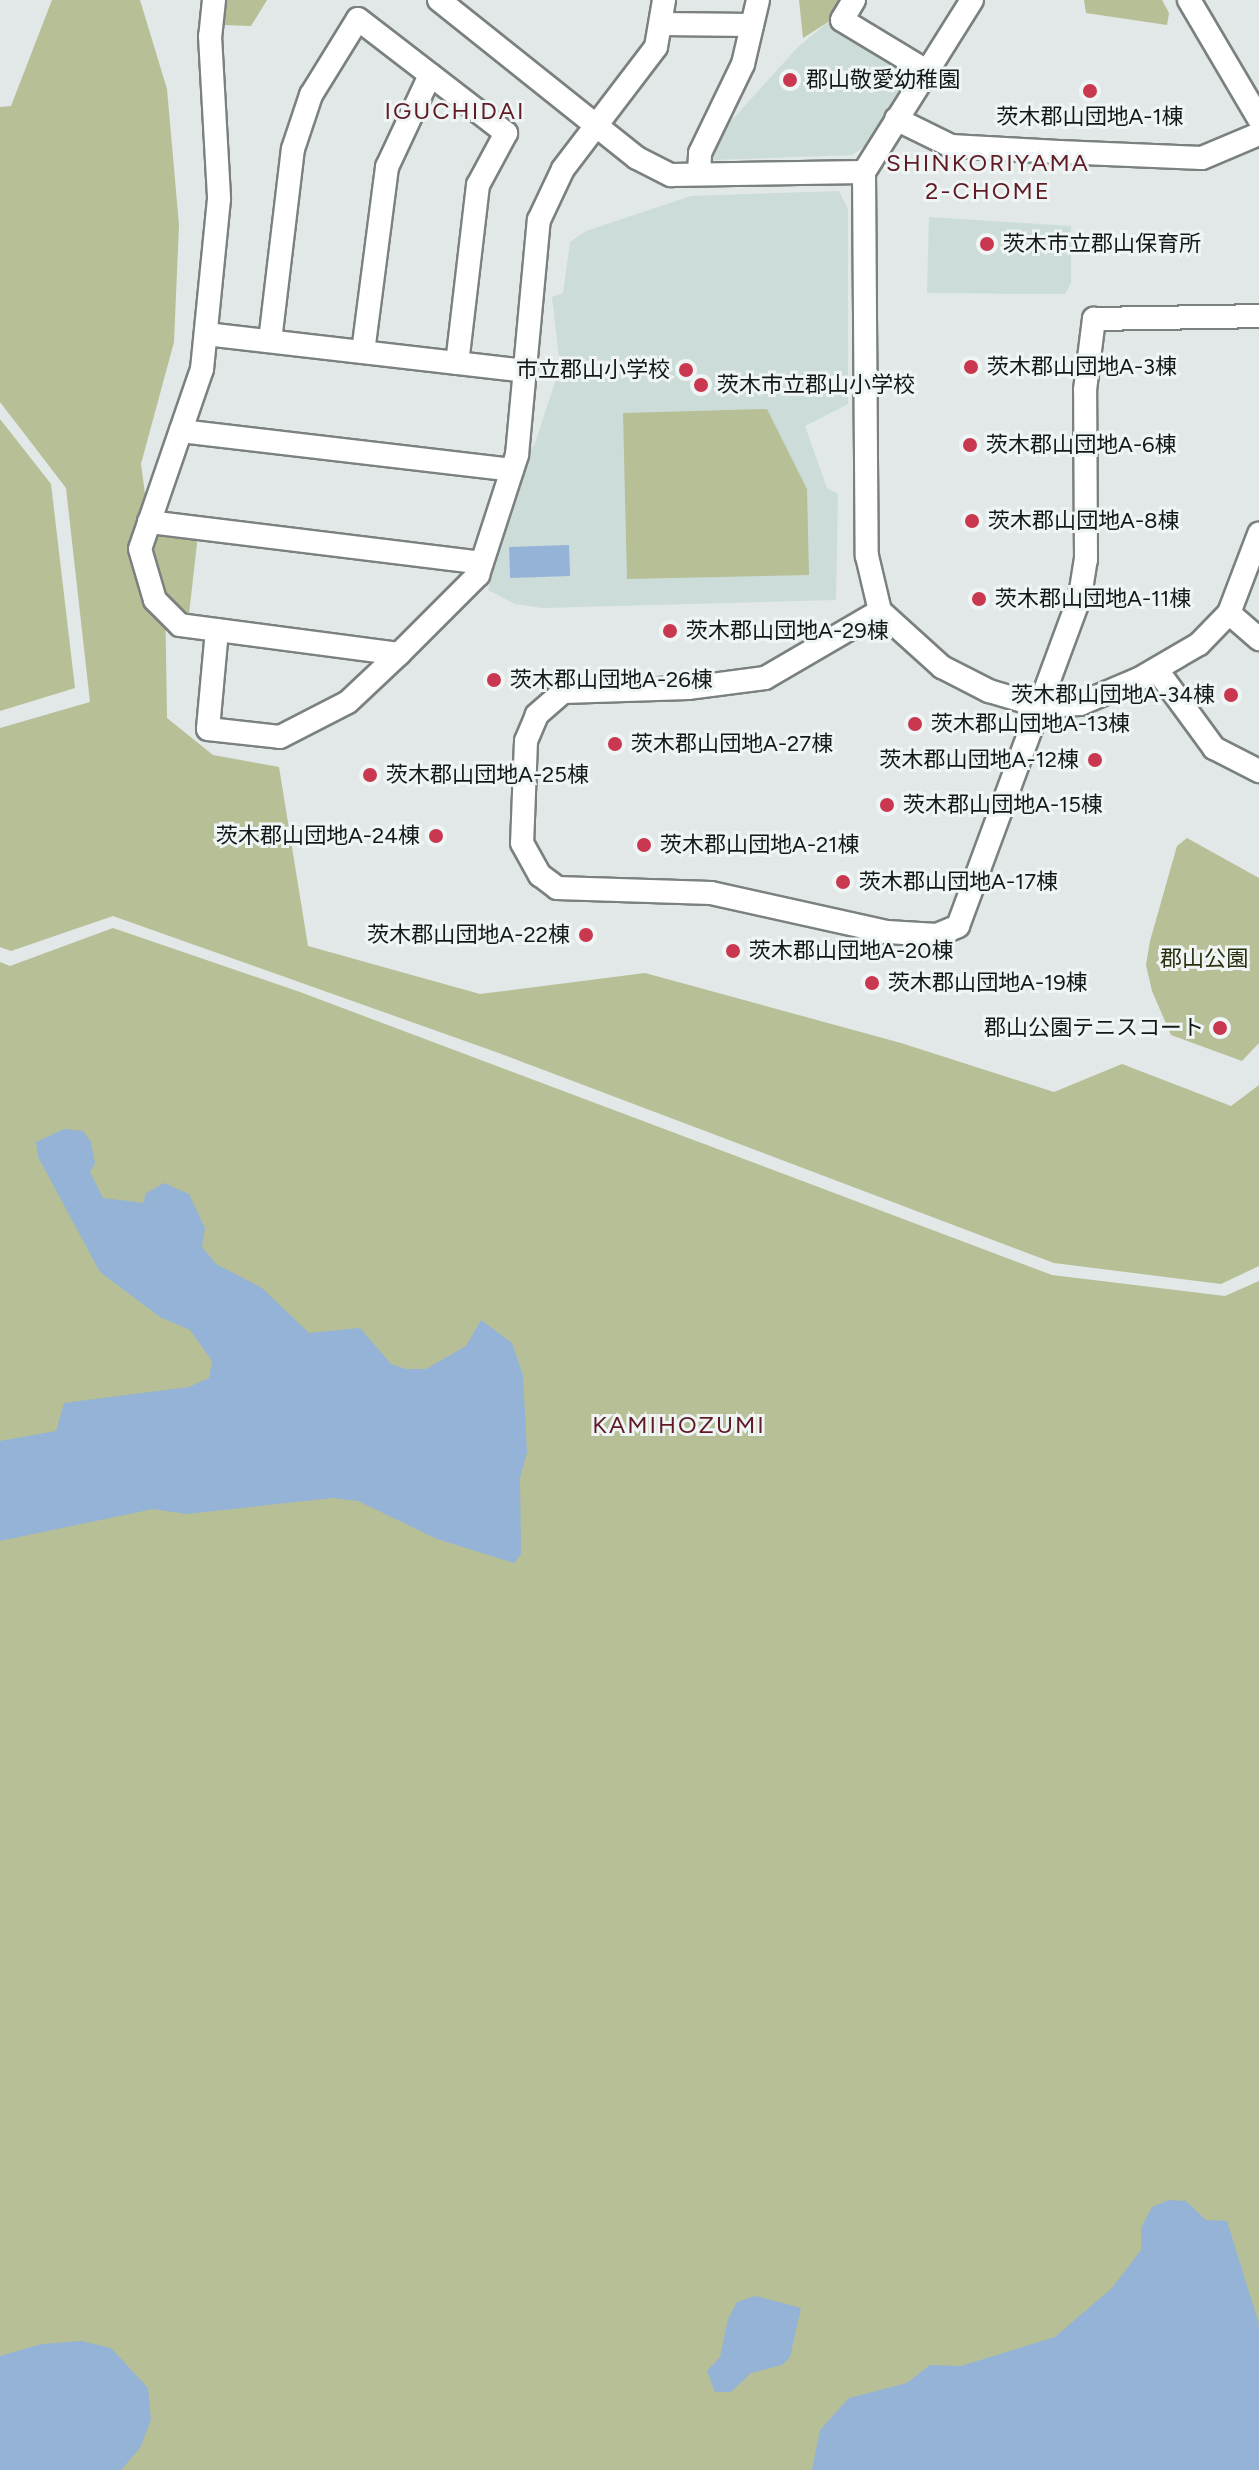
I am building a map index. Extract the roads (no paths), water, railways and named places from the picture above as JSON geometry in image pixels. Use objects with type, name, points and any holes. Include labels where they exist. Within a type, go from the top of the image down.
[{"type":"street","points":[[214,0],[210,36],[219,199],[202,369],[140,549],[155,600],[180,625],[399,654]]},
{"type":"street","points":[[439,0],[637,158],[671,175],[864,172]]},
{"type":"street","points":[[217,630],[208,729],[280,737],[348,702],[478,575],[512,470],[539,220],[563,169],[656,47],[664,0]]},
{"type":"street","points":[[699,174],[700,153],[743,64],[758,0]]},
{"type":"street","points":[[854,0],[842,20],[925,70]]},
{"type":"street","points":[[972,0],[925,70],[864,172],[867,556],[880,611],[942,667],[989,691],[1040,706],[1080,704],[1157,670],[1199,644],[1229,613],[1259,534]]},
{"type":"street","points":[[1189,0],[1259,119]]},
{"type":"street","points":[[270,341],[293,149],[311,95],[333,51],[358,19],[506,133],[478,185],[457,363]]},
{"type":"street","points":[[661,24],[752,25]]},
{"type":"street","points":[[363,352],[387,167],[430,75]]},
{"type":"street","points":[[896,119],[951,146],[1202,158],[1259,134]]},
{"type":"street","points":[[880,611],[765,678],[688,688],[563,692],[537,715],[526,741],[522,843],[540,875],[557,888],[711,893],[887,932],[937,935],[958,926],[967,911],[1080,596],[1086,560],[1085,390],[1094,319],[1259,316]]},
{"type":"street","points":[[206,334],[525,371]]},
{"type":"street","points":[[181,431],[512,470]]},
{"type":"street","points":[[149,522],[481,563]]},
{"type":"street","points":[[1229,613],[1259,639]]},
{"type":"street","points":[[1157,670],[1214,748],[1259,771]]},
{"type":"water","points":[[569,545],[570,576],[510,578],[509,547]]},
{"type":"water","points":[[64,1129],[83,1131],[91,1142],[95,1163],[90,1172],[103,1198],[144,1203],[145,1194],[164,1183],[189,1194],[205,1228],[202,1247],[216,1264],[262,1288],[309,1333],[360,1328],[391,1364],[406,1369],[426,1369],[466,1346],[481,1320],[512,1343],[523,1375],[527,1452],[520,1478],[521,1554],[514,1563],[437,1539],[358,1501],[333,1498],[186,1514],[153,1509],[0,1541],[0,1441],[56,1431],[64,1403],[189,1387],[209,1378],[212,1361],[190,1330],[160,1317],[100,1272],[38,1157],[36,1142]]},
{"type":"water","points":[[1169,2200],[1186,2201],[1206,2220],[1227,2221],[1259,2324],[1259,2470],[812,2470],[820,2430],[849,2398],[907,2383],[930,2365],[961,2366],[1055,2337],[1112,2288],[1141,2250],[1141,2228],[1152,2207]]},
{"type":"water","points":[[755,2296],[801,2308],[790,2357],[782,2365],[751,2373],[731,2392],[715,2392],[707,2371],[720,2357],[728,2319],[737,2302]]},
{"type":"water","points":[[81,2341],[111,2348],[148,2388],[151,2420],[140,2448],[121,2470],[0,2470],[0,2356],[42,2344]]},
{"type":"place","name":"郡山敬愛幼稚園","points":[[790,80]]},
{"type":"place","name":"茨木郡山団地A-1棟","points":[[1090,91]]},
{"type":"place","name":"茨木市立郡山保育所","points":[[987,244]]},
{"type":"place","name":"茨木郡山団地A-3棟","points":[[971,367]]},
{"type":"place","name":"市立郡山小学校","points":[[686,370]]},
{"type":"place","name":"茨木市立郡山小学校","points":[[701,385]]},
{"type":"place","name":"茨木郡山団地A-6棟","points":[[970,445]]},
{"type":"place","name":"茨木郡山団地A-8棟","points":[[972,521]]},
{"type":"place","name":"茨木郡山団地A-11棟","points":[[979,599]]},
{"type":"place","name":"茨木郡山団地A-29棟","points":[[670,631]]},
{"type":"place","name":"茨木郡山団地A-26棟","points":[[494,680]]},
{"type":"place","name":"茨木郡山団地A-34棟","points":[[1231,695]]},
{"type":"place","name":"茨木郡山団地A-13棟","points":[[915,724]]},
{"type":"place","name":"茨木郡山団地A-27棟","points":[[615,744]]},
{"type":"place","name":"茨木郡山団地A-12棟","points":[[1095,760]]},
{"type":"place","name":"茨木郡山団地A-25棟","points":[[370,775]]},
{"type":"place","name":"茨木郡山団地A-15棟","points":[[887,805]]},
{"type":"place","name":"茨木郡山団地A-24棟","points":[[436,836]]},
{"type":"place","name":"茨木郡山団地A-21棟","points":[[644,845]]},
{"type":"place","name":"茨木郡山団地A-17棟","points":[[843,882]]},
{"type":"place","name":"茨木郡山団地A-22棟","points":[[586,935]]},
{"type":"place","name":"茨木郡山団地A-20棟","points":[[733,951]]},
{"type":"place","name":"茨木郡山団地A-19棟","points":[[872,983]]},
{"type":"place","name":"郡山公園テニスコート","points":[[1220,1028]]},
{"type":"district","name":"IGUCHIDAI","points":[[455,111]]},
{"type":"district","name":"SHINKORIYAMA 2-CHOME","points":[[988,177]]},
{"type":"district","name":"KAMIHOZUMI","points":[[679,1425]]},
{"type":"park label","name":"郡山公園","points":[[1204,959]]}]
